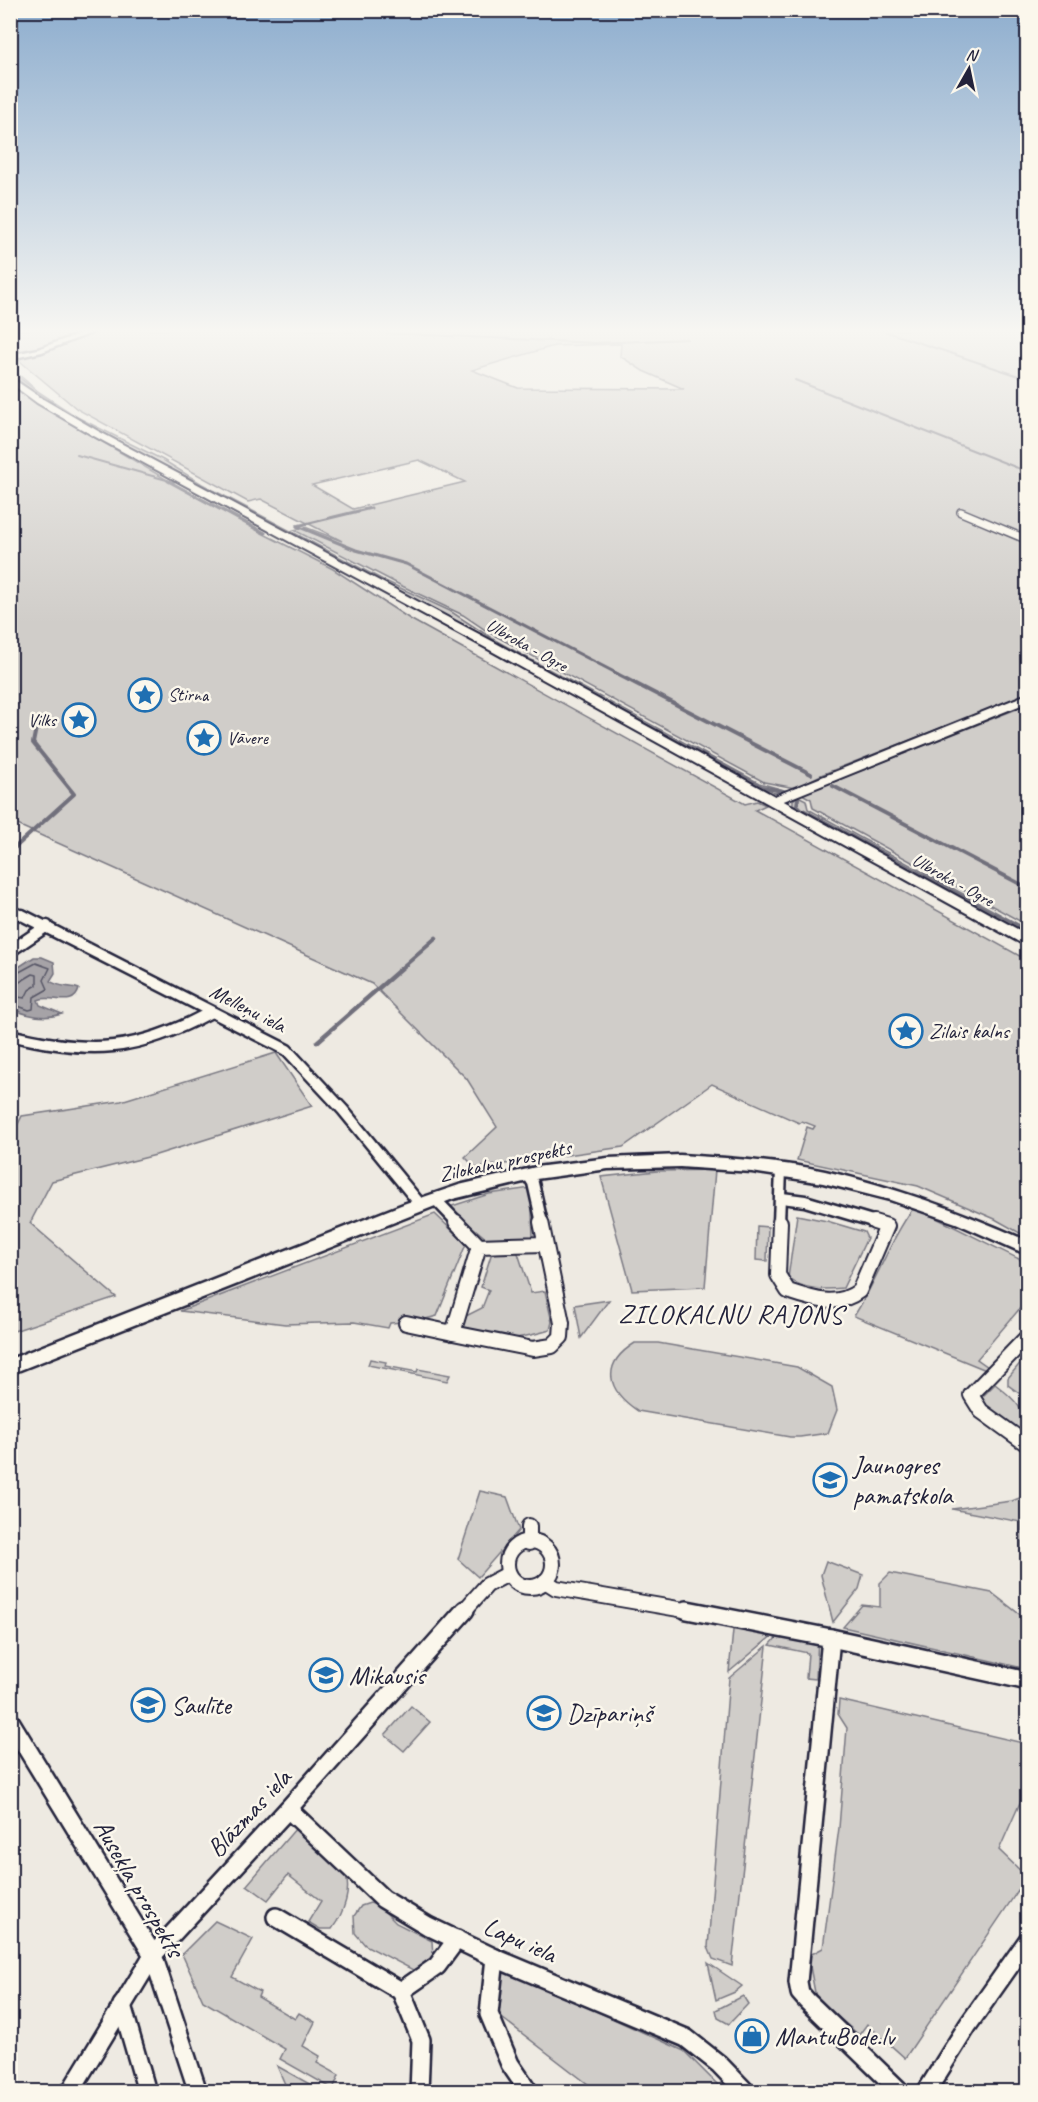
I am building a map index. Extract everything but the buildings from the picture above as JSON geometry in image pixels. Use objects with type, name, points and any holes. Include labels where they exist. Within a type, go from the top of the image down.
[{"type":"main road","name":"Ulbroka - Ogre","points":[[87,428],[1028,942]]},
{"type":"main road","name":"Zilokalnu prospekts","points":[[10,1367],[163,1305],[464,1189],[528,1175],[607,1164],[723,1162],[781,1169],[865,1185],[917,1200],[956,1215],[1028,1249]]},
{"type":"street","points":[[961,512],[1028,540]]},
{"type":"street","points":[[773,801],[1028,698]]},
{"type":"street","name":"Melleņu iela","points":[[10,909],[287,1050],[428,1202],[479,1246]]},
{"type":"street","points":[[10,951],[47,926]]},
{"type":"street","points":[[10,1035],[71,1047],[130,1045],[212,1012]]},
{"type":"street","points":[[781,1169],[782,1198],[778,1275],[788,1291],[813,1299],[841,1302],[851,1299],[859,1291],[887,1226],[805,1201],[782,1198]]},
{"type":"street","points":[[406,1323],[533,1349],[552,1346],[561,1337],[562,1323],[533,1183],[528,1175]]},
{"type":"street","points":[[453,1333],[479,1246],[545,1244]]},
{"type":"street","points":[[1028,1336],[971,1395],[973,1403],[983,1412],[1028,1445]]},
{"type":"street","points":[[529,1526],[529,1543]]},
{"type":"street","points":[[529,1543],[546,1548],[553,1558],[553,1570],[545,1581],[534,1586],[523,1585],[508,1574],[506,1561],[509,1554],[521,1544],[529,1543]]},
{"type":"street","name":"Blāzmas iela","points":[[70,2091],[153,1955],[288,1809],[487,1585],[508,1574]]},
{"type":"street","points":[[545,1581],[556,1588],[733,1618],[1028,1681]]},
{"type":"street","points":[[831,1638],[798,1982],[800,1993],[807,2001],[900,2091]]},
{"type":"street","name":"Ausekļa prospekts","points":[[10,1721],[153,1955],[198,2091]]},
{"type":"street","name":"Lapu iela","points":[[288,1809],[383,1899],[495,1958],[686,2038],[719,2064],[746,2091]]},
{"type":"street","points":[[276,1917],[401,1991],[421,2040],[419,2091]]},
{"type":"street","points":[[401,1991],[437,1966],[457,1939]]},
{"type":"street","points":[[926,2091],[968,2025],[1028,1940]]},
{"type":"street","points":[[495,1958],[489,2014],[510,2064],[529,2091]]},
{"type":"street","points":[[122,2005],[147,2091]]},
{"type":"shaded area","points":[[11,428],[79,428],[196,497],[333,569],[410,619],[745,804],[757,801],[766,805],[755,810],[1027,960],[1027,1237],[995,1219],[918,1186],[797,1160],[807,1127],[813,1129],[815,1126],[802,1121],[799,1123],[712,1084],[623,1147],[476,1168],[465,1157],[497,1127],[467,1079],[372,984],[11,822]]},
{"type":"shaded area","points":[[94,428],[99,428],[163,460],[202,484],[383,580],[450,611],[493,639],[759,783],[788,791],[775,793],[764,790]]},
{"type":"shaded area","points":[[112,428],[1027,428],[1027,694],[821,775],[795,788],[764,782],[490,633],[463,615],[294,530],[305,527],[342,541],[261,499],[248,502]],"holes":[[[419,460],[465,482],[353,509],[312,485]]]},
{"type":"shaded area","points":[[1027,705],[1027,925],[813,808],[811,799],[802,794]]},
{"type":"shaded area","points":[[798,796],[806,800],[808,809],[1027,929],[1027,934],[799,809],[793,804],[793,800]]},
{"type":"shaded area","points":[[276,1053],[312,1106],[156,1155],[52,1181],[30,1223],[116,1297],[11,1332],[11,1138],[22,1116],[121,1101]]},
{"type":"shaded area","points":[[715,1170],[705,1287],[632,1290],[601,1177],[657,1171]]},
{"type":"shaded area","points":[[531,1188],[533,1237],[515,1241],[488,1240],[449,1207],[489,1194]]},
{"type":"shaded area","points":[[914,1207],[1027,1263],[1027,1300],[977,1359],[988,1367],[986,1370],[854,1316],[897,1233]]},
{"type":"shaded area","points":[[435,1214],[466,1244],[437,1316],[418,1321],[390,1323],[388,1328],[354,1322],[285,1324],[180,1311]]},
{"type":"shaded area","points":[[797,1215],[864,1232],[867,1238],[843,1288],[814,1288],[801,1285],[788,1278]]},
{"type":"shaded area","points":[[757,1226],[768,1227],[767,1261],[756,1260]]},
{"type":"shaded area","points":[[517,1250],[531,1293],[545,1291],[552,1322],[550,1330],[505,1339],[484,1336],[462,1326],[464,1317],[482,1308],[489,1290],[481,1287],[492,1252]]},
{"type":"shaded area","points":[[609,1300],[581,1338],[575,1305]]},
{"type":"shaded area","points":[[635,1343],[658,1343],[797,1367],[832,1387],[837,1410],[828,1433],[790,1437],[638,1411],[619,1394],[612,1377],[617,1360]]},
{"type":"shaded area","points":[[1027,1355],[1027,1399],[1008,1385],[1008,1378]]},
{"type":"shaded area","points":[[370,1359],[386,1362],[385,1366],[450,1375],[447,1381],[368,1365]]},
{"type":"shaded area","points":[[995,1384],[1019,1406],[1025,1420],[1027,1438],[983,1404],[982,1397]]},
{"type":"shaded area","points":[[480,1491],[507,1497],[519,1530],[478,1577],[458,1559]]},
{"type":"shaded area","points":[[1027,1495],[1027,1554],[1021,1552],[1021,1522],[952,1509],[1012,1501]]},
{"type":"shaded area","points":[[826,1561],[863,1575],[859,1589],[833,1622],[821,1575]]},
{"type":"shaded area","points":[[890,1573],[992,1593],[1027,1620],[1027,1669],[843,1627],[862,1605],[880,1607],[880,1583]]},
{"type":"shaded area","points":[[734,1620],[780,1629],[729,1672]]},
{"type":"shaded area","points":[[783,1630],[818,1637],[816,1679],[806,1678],[808,1653],[770,1645]]},
{"type":"shaded area","points":[[767,1646],[732,1966],[713,1959],[708,1947],[729,1678]]},
{"type":"shaded area","points":[[839,1700],[1027,1744],[1027,1787],[999,1850],[1027,1877],[905,2058],[867,2024],[859,2035],[816,1998],[808,1956],[823,1948],[839,1828],[847,1728],[838,1714]]},
{"type":"shaded area","points":[[411,1706],[430,1722],[404,1751],[385,1735]]},
{"type":"shaded area","points":[[296,1828],[334,1860],[346,1877],[346,1901],[332,1929],[320,1929],[308,1922],[321,1901],[288,1875],[268,1900],[247,1885]]},
{"type":"shaded area","points":[[370,1903],[379,1906],[396,1923],[432,1941],[433,1957],[423,1966],[413,1970],[365,1945],[355,1933],[354,1916],[361,1906]]},
{"type":"shaded area","points":[[215,1921],[253,1939],[232,1977],[260,1992],[258,1997],[295,2019],[299,2013],[315,2022],[303,2046],[320,2056],[317,2063],[339,2075],[333,2089],[280,2059],[285,2049],[203,2001],[182,1954]]},
{"type":"shaded area","points":[[708,1963],[742,1986],[735,1992],[716,2000]]},
{"type":"shaded area","points":[[499,1967],[684,2051],[724,2091],[597,2091],[498,2015]]},
{"type":"shaded area","points":[[743,1996],[748,2004],[729,2024],[718,2018],[716,2010]]},
{"type":"shaded area","points":[[277,2066],[322,2091],[288,2091]]},
{"type":"water","points":[[34,957],[42,957],[54,962],[55,973],[50,981],[57,985],[79,989],[76,995],[68,1000],[38,1000],[40,1005],[62,1014],[49,1017],[36,1016],[11,1008],[11,972]]},
{"type":"waterway","points":[[96,428],[196,482]]},
{"type":"waterway","points":[[917,428],[1028,472]]},
{"type":"waterway","points":[[77,455],[174,482]]},
{"type":"waterway","points":[[168,481],[265,533]]},
{"type":"waterway","points":[[193,481],[552,674]]},
{"type":"waterway","points":[[371,508],[297,526],[356,550],[406,564],[618,674]]},
{"type":"waterway","points":[[549,673],[762,787],[782,791]]},
{"type":"waterway","points":[[615,673],[811,774]]},
{"type":"waterway","points":[[10,852],[74,794],[33,743],[36,728]]},
{"type":"waterway","points":[[833,786],[1028,888]]},
{"type":"waterway","points":[[798,798],[797,805],[801,809],[1000,917]]},
{"type":"waterway","points":[[997,915],[1028,932]]},
{"type":"waterway","points":[[317,1042],[436,938]]},
{"type":"place","name":"Stirna","points":[[145,695]]},
{"type":"place","name":"Vilks","points":[[79,720]]},
{"type":"place","name":"Vāvere","points":[[204,738]]},
{"type":"place","name":"Zilais kalns","points":[[906,1031]]},
{"type":"place","name":"Jaunogres pamatskola","points":[[830,1480]]},
{"type":"place","name":"Mikausis","points":[[326,1675]]},
{"type":"place","name":"Saulīte","points":[[148,1705]]},
{"type":"place","name":"Dzīpariņš","points":[[544,1713]]},
{"type":"place","name":"MantuBode.lv","points":[[752,2036]]},
{"type":"district","name":"ZILOKALNU RAJONS","points":[[731,1314]]}]
